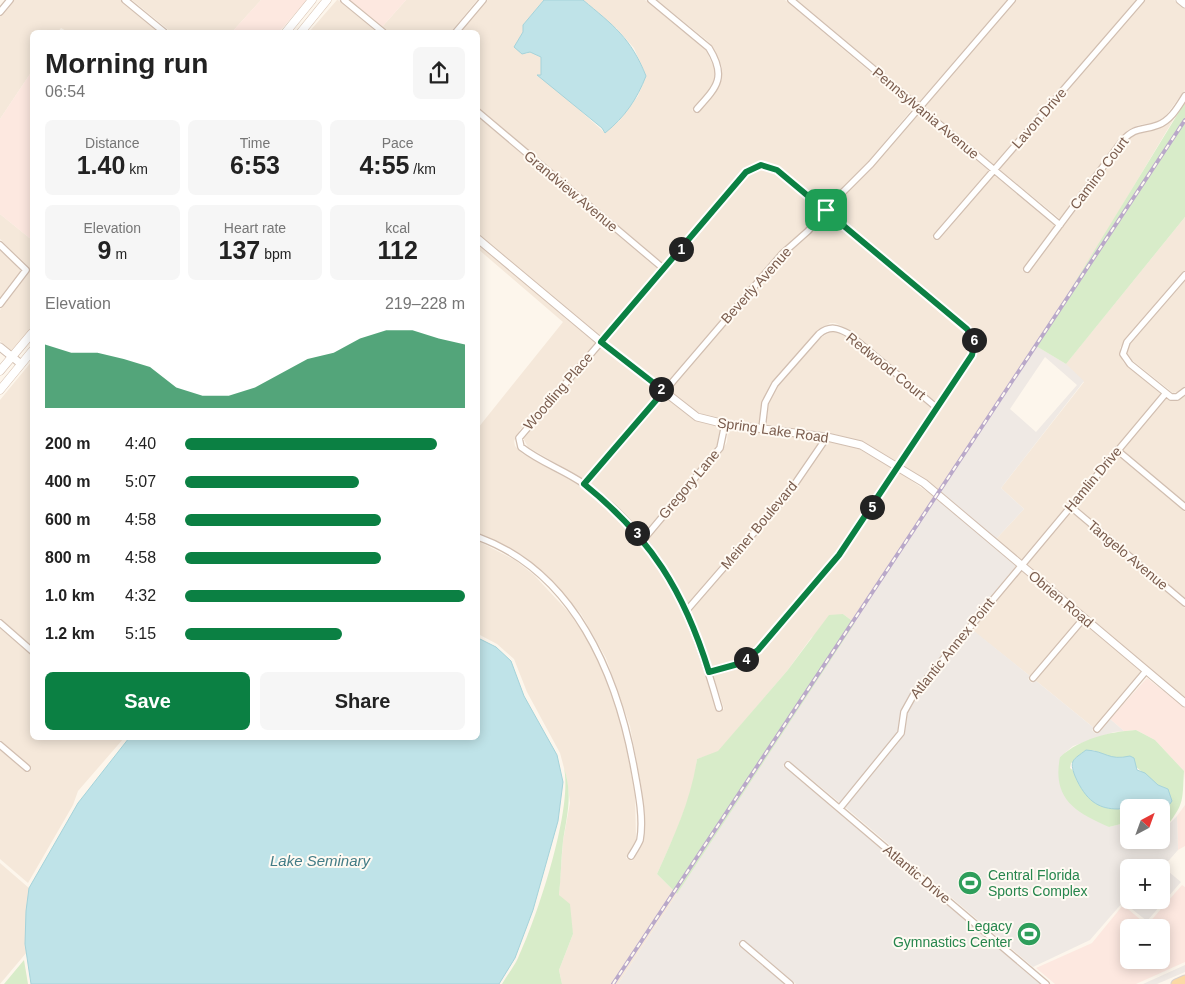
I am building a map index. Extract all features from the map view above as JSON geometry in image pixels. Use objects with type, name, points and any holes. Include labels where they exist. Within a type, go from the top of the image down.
[{"type":"main road","points":[[288,30],[312,0]]},
{"type":"main road","points":[[303,30],[327,0]]},
{"type":"main road","points":[[0,371],[30,334]]},
{"type":"main road","points":[[0,390],[30,353]]},
{"type":"main road","points":[[1176,984],[1185,980]]},
{"type":"street","points":[[0,12],[10,0]]},
{"type":"street","points":[[126,0],[162,30]]},
{"type":"street","points":[[344,0],[381,30]]},
{"type":"street","points":[[458,30],[483,0]]},
{"type":"street","points":[[651,0],[709,48],[715,58],[719,78],[715,88],[696,109]]},
{"type":"street","name":"Pennsylvania Avenue","points":[[791,0],[1060,225]]},
{"type":"street","name":"Beverly Avenue","points":[[584,484],[782,254],[808,231],[871,164],[1012,0]]},
{"type":"street","name":"Lavon Drive","points":[[937,236],[1141,0]]},
{"type":"street","points":[[1180,0],[1185,4]]},
{"type":"street","name":"Camino Court","points":[[1027,269],[1130,133],[1166,121],[1185,96]]},
{"type":"street","name":"Grandview Avenue","points":[[480,114],[664,269]]},
{"type":"street","name":"Woodling Place","points":[[584,484],[526,450],[519,442],[523,432],[746,172],[761,165],[777,170],[826,210]]},
{"type":"street","points":[[709,672],[738,664],[758,650],[839,555],[972,355],[974,343],[967,329],[826,210]]},
{"type":"street","name":"Spring Lake Road","points":[[480,241],[601,342],[697,416],[725,424],[827,437],[861,445],[899,467],[938,494]]},
{"type":"street","points":[[0,244],[26,270],[0,304]]},
{"type":"street","points":[[1185,275],[1124,348],[1123,354],[1130,364],[1166,394],[1176,397],[1185,391]]},
{"type":"street","name":"Redwood Court","points":[[762,428],[765,403],[774,384],[819,334],[825,329],[832,327],[849,334],[937,408]]},
{"type":"street","points":[[0,347],[21,364]]},
{"type":"street","name":"Hamlin Drive","points":[[1021,565],[1166,394]]},
{"type":"street","name":"Gregory Lane","points":[[643,540],[720,448],[725,424]]},
{"type":"street","name":"Meiner Boulevard","points":[[687,610],[790,491],[827,437]]},
{"type":"street","points":[[1117,450],[1185,507]]},
{"type":"street","points":[[584,484],[608,503],[643,540],[664,568],[687,610],[709,672],[719,708]]},
{"type":"street","name":"Obrien Road","points":[[938,494],[1185,703]]},
{"type":"street","name":"Tangelo Avenue","points":[[1070,506],[1185,604]]},
{"type":"street","points":[[480,538],[517,557],[537,572],[578,617],[603,659],[626,728],[639,793],[640,841],[631,856]]},
{"type":"street","name":"Atlantic Annex Point","points":[[840,808],[901,734],[904,712],[914,694],[1021,565]]},
{"type":"street","points":[[1033,678],[1084,618]]},
{"type":"street","points":[[0,623],[30,650]]},
{"type":"street","points":[[1097,729],[1146,671]]},
{"type":"street","points":[[0,745],[28,768]]},
{"type":"street","name":"Atlantic Drive","points":[[788,765],[1046,984]]},
{"type":"street","points":[[743,944],[790,984]]},
{"type":"shaded area","points":[[14,0],[120,0],[157,30],[64,30],[61,28],[60,30],[30,30],[30,74],[0,119],[0,17]]},
{"type":"shaded area","points":[[132,0],[261,0],[234,30],[169,30]]},
{"type":"shaded area","points":[[261,0],[307,0],[281,30],[234,30]]},
{"type":"shaded area","points":[[338,0],[375,30],[311,30]]},
{"type":"shaded area","points":[[350,0],[406,0],[382,27]]},
{"type":"shaded area","points":[[406,0],[477,0],[453,30],[386,30],[382,27]]},
{"type":"shaded area","points":[[488,0],[544,0],[523,25],[523,32],[514,47],[526,54],[530,52],[541,57],[541,75],[605,133],[619,121],[638,96],[646,76],[634,48],[617,29],[583,0],[645,0],[706,50],[715,70],[715,78],[712,86],[692,110],[697,114],[717,90],[722,78],[722,67],[710,43],[657,0],[785,0],[913,108],[868,162],[826,205],[779,167],[764,161],[752,164],[744,170],[664,264],[480,109],[480,30],[462,30]]},
{"type":"shaded area","points":[[797,0],[1007,0],[919,102]]},
{"type":"shaded area","points":[[1016,0],[1136,0],[994,165],[924,106]]},
{"type":"shaded area","points":[[1145,0],[1174,0],[1185,9],[1185,90],[1164,118],[1157,122],[1139,125],[1127,131],[1060,219],[999,169]]},
{"type":"shaded area","points":[[30,74],[30,238],[0,214],[0,119]]},
{"type":"shaded area","points":[[919,112],[989,171],[932,237],[937,241],[994,175],[1055,226],[1022,270],[1027,274],[1131,136],[1139,132],[1159,129],[1175,117],[1040,343],[941,492],[904,466],[975,357],[978,339],[969,326],[831,209],[873,166]]},
{"type":"shaded area","points":[[480,119],[659,270],[601,337],[480,236]]},
{"type":"shaded area","points":[[760,169],[775,173],[821,211],[806,229],[779,252],[664,386],[606,341],[748,175]]},
{"type":"shaded area","points":[[0,214],[30,238],[30,330],[12,352],[0,341],[0,310],[29,272],[29,267],[0,239]]},
{"type":"shaded area","points":[[826,215],[969,338],[971,344],[969,354],[936,402],[852,331],[835,323],[830,323],[817,332],[772,383],[762,402],[759,424],[708,417],[690,408],[669,390],[784,256],[810,234]]},
{"type":"shaded area","points":[[1185,217],[1185,270],[1120,348],[1123,362],[1161,394],[1021,560],[996,539],[1024,509],[1001,488],[1084,382],[1065,365]]},
{"type":"shaded area","points":[[480,246],[596,343],[520,430],[514,441],[515,446],[523,454],[582,487],[606,506],[641,542],[661,571],[684,613],[695,640],[717,712],[724,709],[713,675],[739,667],[761,652],[841,557],[899,472],[936,498],[855,623],[843,614],[811,638],[787,671],[718,752],[697,759],[693,787],[657,874],[677,894],[618,984],[562,984],[559,970],[573,934],[559,895],[563,841],[570,803],[567,779],[560,753],[527,692],[514,659],[497,644],[480,635],[480,542],[515,560],[534,575],[575,619],[599,661],[623,729],[635,793],[636,840],[626,858],[632,861],[643,841],[642,791],[630,726],[606,658],[581,614],[540,570],[519,553],[480,534],[480,426],[563,322],[480,251]]},
{"type":"shaded area","points":[[0,250],[21,271],[0,299]]},
{"type":"shaded area","points":[[1185,280],[1185,386],[1181,391],[1173,393],[1133,361],[1127,353],[1130,344]]},
{"type":"shaded area","points":[[832,331],[847,337],[932,409],[898,462],[862,442],[826,432],[766,425],[769,403],[777,386],[822,337]]},
{"type":"shaded area","points":[[1036,346],[1066,364],[1084,381],[1001,488],[1024,509],[996,539],[941,492]],"holes":[[[1045,357],[1077,385],[1036,432],[1010,409]]]},
{"type":"shaded area","points":[[601,347],[659,392],[584,480],[528,447],[523,438]]},
{"type":"shaded area","points":[[30,363],[30,644],[0,618],[0,400]]},
{"type":"shaded area","points":[[664,396],[694,420],[721,427],[719,441],[713,452],[644,534],[611,500],[590,484]]},
{"type":"shaded area","points":[[1185,396],[1185,502],[1122,450],[1167,398],[1176,400]]},
{"type":"shaded area","points":[[728,428],[821,440],[787,489],[688,604],[667,566],[648,539],[719,456],[727,442]]},
{"type":"shaded area","points":[[828,441],[859,449],[894,469],[836,553],[756,647],[737,660],[711,668],[691,611],[793,493]]},
{"type":"shaded area","points":[[1117,455],[1185,512],[1185,598],[1076,506]]},
{"type":"shaded area","points":[[936,498],[1016,566],[969,622],[969,627],[1030,676],[1028,679],[1032,683],[1035,680],[1094,728],[1092,730],[1096,734],[1110,719],[1124,731],[1114,732],[1073,746],[1060,757],[1109,827],[1120,824],[1120,849],[1170,849],[1170,823],[1177,816],[1178,850],[1170,859],[1120,859],[1120,905],[1090,940],[1033,967],[845,807],[899,742],[893,738],[840,803],[788,760],[783,766],[1040,984],[796,984],[743,939],[738,945],[784,984],[618,984]]},
{"type":"shaded area","points":[[1071,512],[1185,608],[1185,698],[1026,564]]},
{"type":"shaded area","points":[[1021,570],[1079,619],[1030,676],[968,627],[974,627]]},
{"type":"shaded area","points":[[1084,623],[1141,671],[1094,728],[1035,680]]},
{"type":"shaded area","points":[[0,628],[30,654],[30,740],[122,740],[78,791],[73,805],[28,883],[0,859],[0,750],[27,773],[32,768],[0,740]]},
{"type":"shaded area","points":[[1147,678],[1185,708],[1185,780],[1184,771],[1155,740],[1136,730],[1124,731],[1110,719]]},
{"type":"shaded area","points":[[1185,805],[1185,846],[1178,850],[1177,816]]},
{"type":"shaded area","points":[[0,863],[59,914],[0,984]]},
{"type":"shaded area","points":[[1170,873],[1181,882],[1170,895]]},
{"type":"shaded area","points":[[1182,885],[1185,887],[1185,962],[1170,969],[1170,919],[1152,919],[1161,909],[1170,909],[1170,899]]},
{"type":"shaded area","points":[[1120,909],[1128,909],[1140,919],[1120,919],[1120,969],[1169,969],[1136,984],[1055,984],[1036,968],[1092,943]]},
{"type":"shaded area","points":[[1132,909],[1157,909],[1149,919],[1144,919]]},
{"type":"shaded area","points":[[1185,965],[1185,972],[1157,984],[1143,984]]},
{"type":"green space","points":[[1185,102],[1185,217],[1066,364],[1036,346]]},
{"type":"green space","points":[[843,614],[855,623],[677,894],[657,874],[676,832],[691,789],[697,759],[718,751],[787,671],[829,615]]},
{"type":"green space","points":[[1136,730],[1155,740],[1184,771],[1182,801],[1170,822],[1170,799],[1164,799],[1168,789],[1158,785],[1124,757],[1113,758],[1093,750],[1071,763],[1070,768],[1120,810],[1120,824],[1109,827],[1085,816],[1068,802],[1059,783],[1060,757],[1077,745],[1115,732]]},
{"type":"green space","points":[[564,768],[569,796],[559,895],[570,904],[573,934],[559,970],[562,984],[502,984],[526,940],[552,863],[563,809]]},
{"type":"green space","points":[[24,960],[28,984],[4,984]]},
{"type":"water","points":[[544,0],[583,0],[620,33],[634,52],[646,76],[630,107],[605,133],[602,128],[537,75],[541,75],[541,57],[530,52],[522,54],[514,47],[523,32],[523,25]]},
{"type":"water","name":"Lake Seminary","points":[[480,639],[496,647],[511,661],[524,696],[557,755],[563,782],[558,821],[533,910],[515,958],[499,984],[31,984],[25,944],[29,888],[78,803],[127,740],[480,740]]},
{"type":"water","points":[[1086,750],[1112,757],[1130,756],[1134,758],[1137,770],[1145,773],[1158,785],[1168,789],[1172,801],[1170,804],[1170,799],[1120,799],[1120,809],[1103,807],[1093,802],[1084,792],[1072,767],[1075,758]]},
{"type":"railway","points":[[613,984],[1185,120]]},
{"type":"place","name":"Central Florida Sports Complex","points":[[970,883]]},
{"type":"place","name":"Legacy Gymnastics Center","points":[[1029,934]]},
{"type":"route","points":[[761,165],[777,170],[826,210],[967,329],[972,336],[974,348],[972,355],[899,467],[839,555],[758,650],[738,664],[709,672],[687,610],[664,568],[627,522],[608,503],[584,484],[664,391],[601,342],[746,172],[754,167],[761,165]]}]
